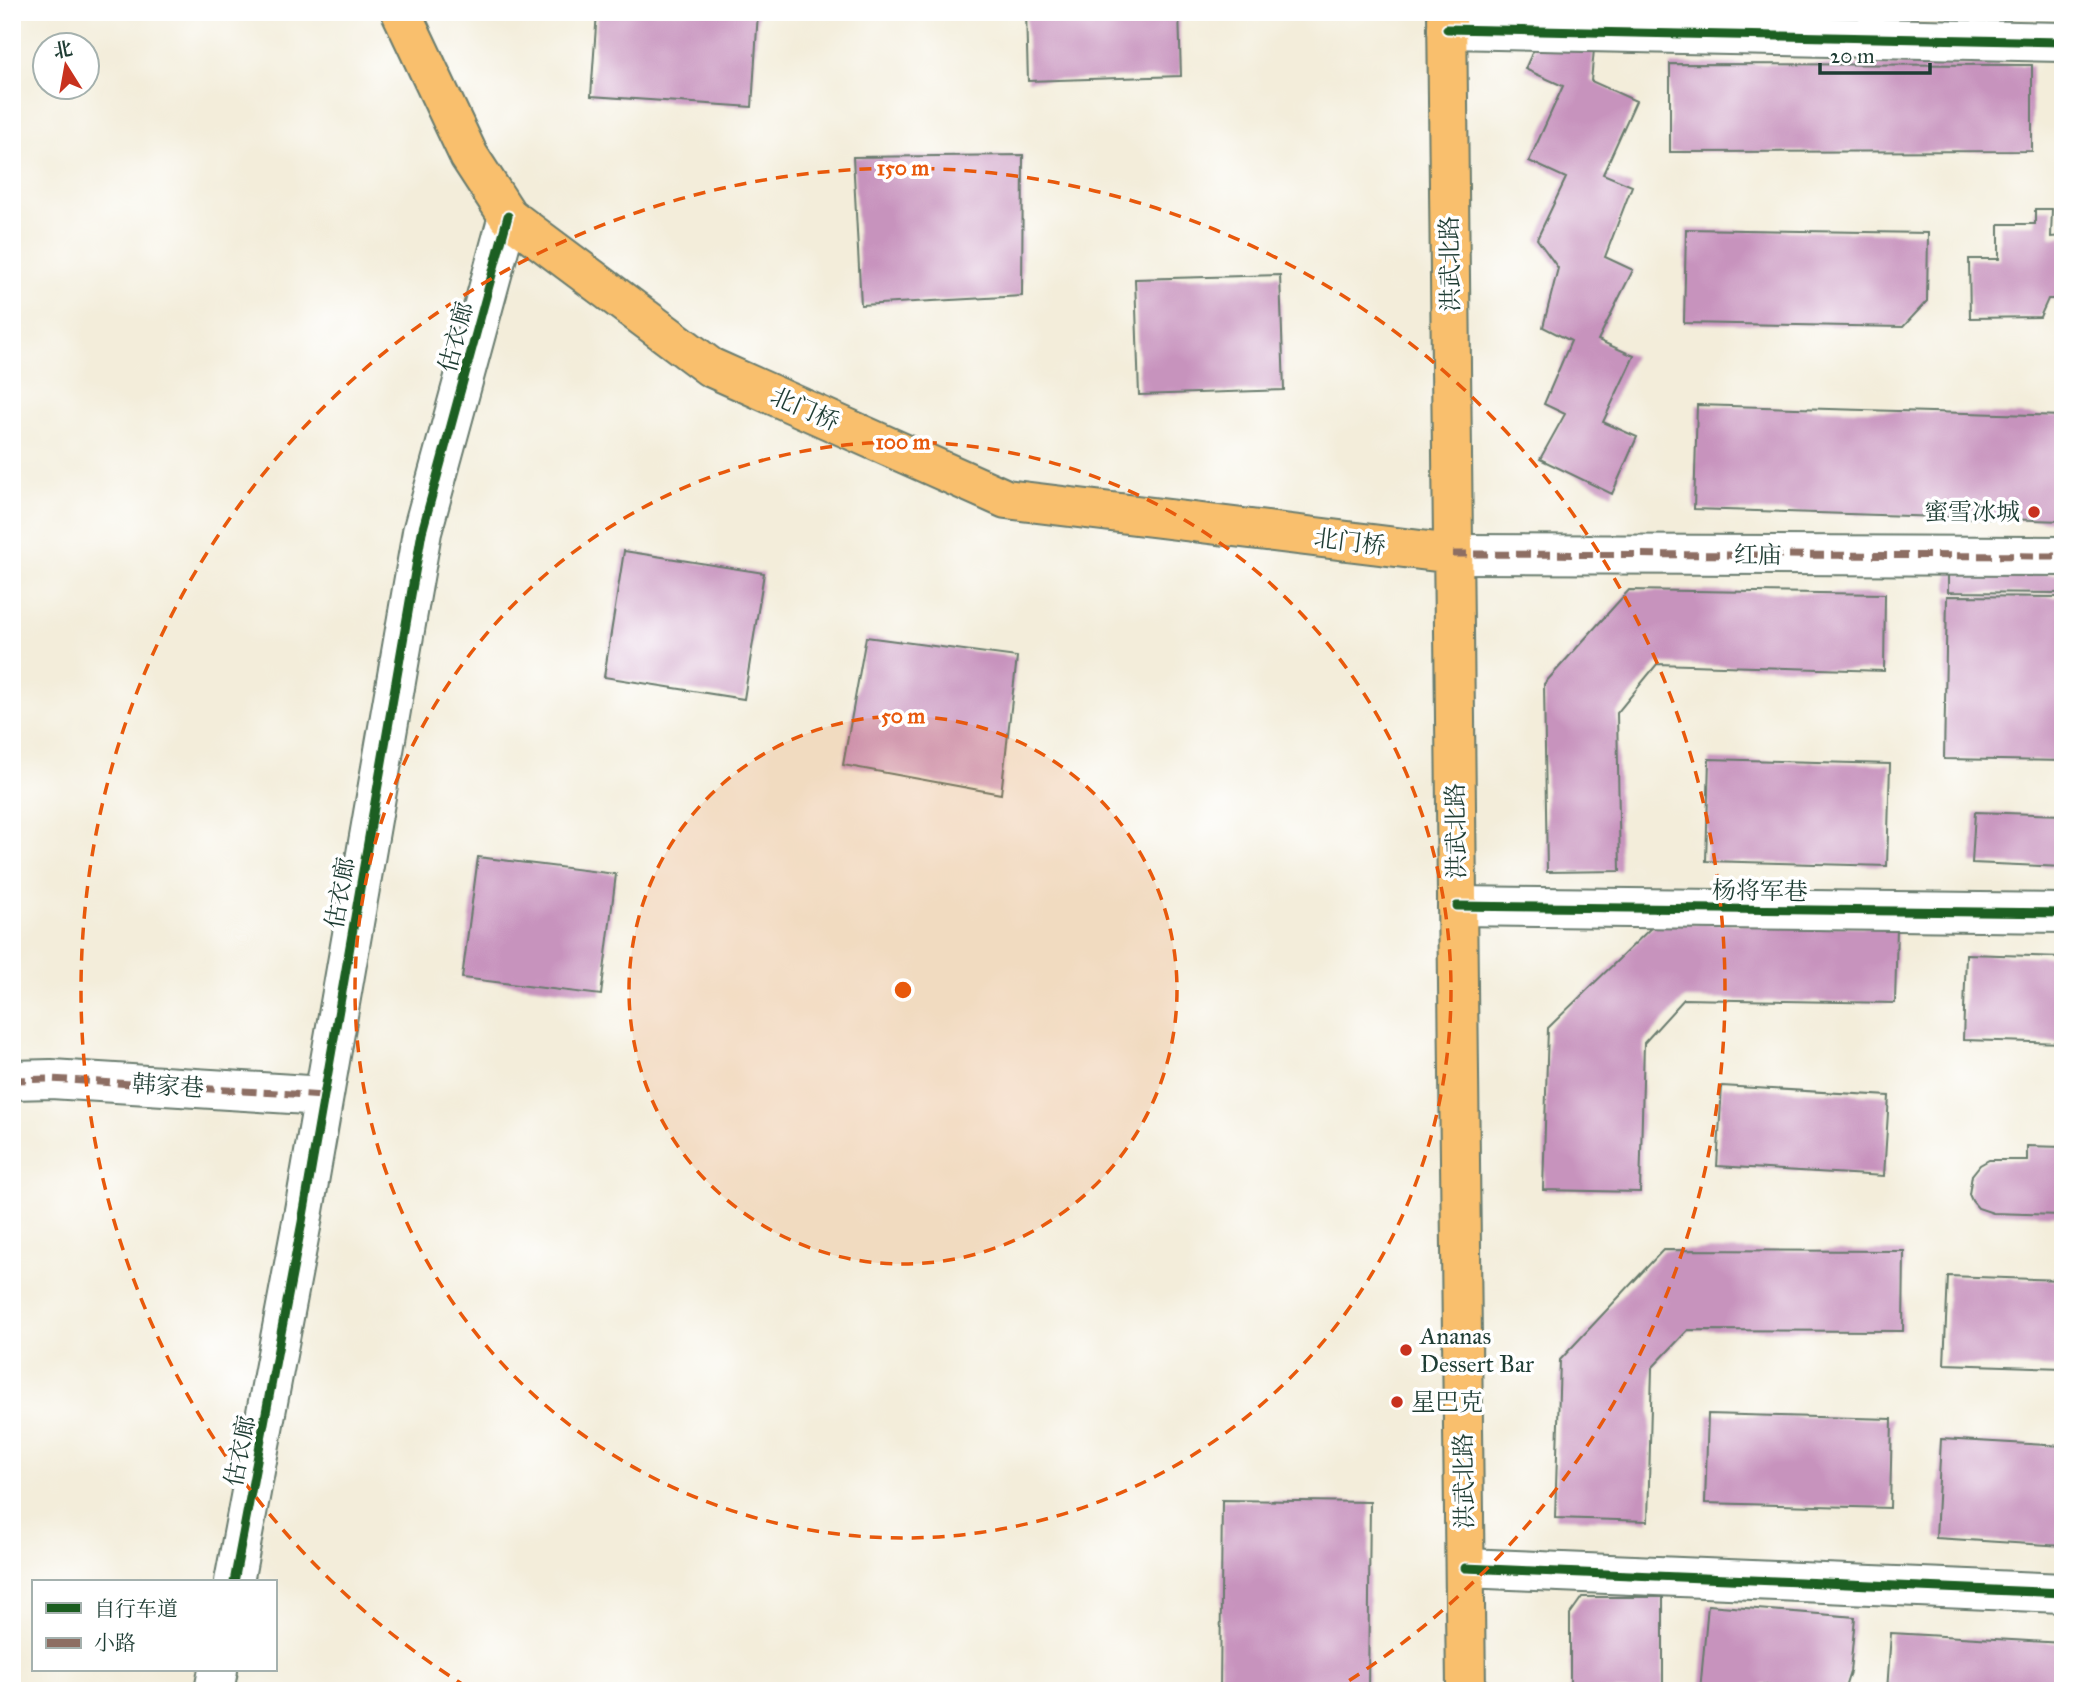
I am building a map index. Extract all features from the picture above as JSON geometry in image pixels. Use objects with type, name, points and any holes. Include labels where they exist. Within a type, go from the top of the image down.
[{"type":"main road","name":"北门桥","points":[[401,12],[469,156],[508,216],[710,367],[1006,499],[1453,554]]},
{"type":"main road","name":"洪武北路","points":[[1447,20],[1466,1691]]},
{"type":"street","points":[[1447,20],[2063,42]]},
{"type":"street","name":"估衣廊","points":[[234,1580],[324,1096],[422,532],[508,216]]},
{"type":"street","name":"红庙","points":[[1453,554],[2063,556]]},
{"type":"street","name":"杨将军巷","points":[[1457,906],[2063,913]]},
{"type":"street","name":"韩家巷","points":[[12,1080],[51,1079],[324,1096]]},
{"type":"street","points":[[1465,1568],[2063,1594]]},
{"type":"street","points":[[214,1691],[218,1672]]},
{"type":"building","points":[[597,12],[758,12],[752,107],[591,96]]},
{"type":"building","points":[[1026,12],[1179,12],[1181,76],[1028,81]]},
{"type":"building","points":[[1540,35],[1595,39],[1591,81],[1636,101],[1603,174],[1632,186],[1605,257],[1633,270],[1598,340],[1634,356],[1603,422],[1637,437],[1612,494],[1540,459],[1565,414],[1544,404],[1571,341],[1543,327],[1558,268],[1537,239],[1566,178],[1529,161],[1563,86],[1525,69]]},
{"type":"building","points":[[1670,64],[2032,65],[2032,151],[1670,152]]},
{"type":"building","points":[[1023,155],[1022,296],[861,305],[853,157]]},
{"type":"building","points":[[2035,209],[2052,209],[2051,237],[2063,236],[2063,299],[2048,299],[2040,317],[1970,318],[1969,259],[1999,259],[1999,224],[2035,224]]},
{"type":"building","points":[[1686,229],[1928,233],[1927,301],[1903,327],[1684,323]]},
{"type":"building","points":[[1280,275],[1284,390],[1139,395],[1135,279]]},
{"type":"building","points":[[1697,405],[2063,416],[2063,521],[1694,509]]},
{"type":"building","points":[[624,551],[764,573],[744,699],[604,677]]},
{"type":"building","points":[[1948,573],[2063,574],[2063,593],[1948,592]]},
{"type":"building","points":[[1629,590],[1885,594],[1884,671],[1657,664],[1617,713],[1620,871],[1547,872],[1544,684]]},
{"type":"building","points":[[1947,596],[2063,597],[2063,761],[1944,759]]},
{"type":"building","points":[[866,637],[1017,657],[1001,794],[843,765]]},
{"type":"building","points":[[1709,759],[1890,764],[1887,866],[1706,861]]},
{"type":"building","points":[[1975,812],[2063,815],[2063,867],[1972,863]]},
{"type":"building","points":[[478,857],[616,874],[601,995],[462,978]]},
{"type":"building","points":[[1657,922],[1897,927],[1895,1003],[1684,999],[1644,1043],[1640,1192],[1543,1190],[1548,1028]]},
{"type":"building","points":[[1966,954],[2063,957],[2063,1043],[1963,1040]]},
{"type":"building","points":[[1722,1086],[1889,1096],[1884,1176],[1717,1166]]},
{"type":"building","points":[[2027,1146],[2063,1147],[2063,1215],[1993,1213],[1978,1208],[1969,1194],[1972,1175],[1980,1165],[1989,1160],[2027,1160]]},
{"type":"building","points":[[1663,1250],[1904,1251],[1903,1331],[1688,1330],[1652,1368],[1648,1521],[1555,1518],[1560,1360]]},
{"type":"building","points":[[1948,1276],[2063,1280],[2063,1368],[1944,1364]]},
{"type":"building","points":[[1708,1414],[1892,1419],[1890,1508],[1705,1503]]},
{"type":"building","points":[[1941,1439],[2063,1446],[2063,1546],[1936,1538]]},
{"type":"building","points":[[1222,1500],[1370,1502],[1368,1691],[1220,1691]]},
{"type":"building","points":[[1582,1597],[1663,1597],[1663,1691],[1570,1691],[1570,1614]]},
{"type":"building","points":[[1708,1605],[1855,1617],[1850,1672],[1844,1691],[1762,1685],[1761,1691],[1700,1691]]},
{"type":"building","points":[[1891,1633],[2063,1643],[2063,1691],[1887,1691]]},
{"type":"marked path","points":[[1453,554],[2063,556]]},
{"type":"marked path","points":[[12,1080],[51,1079],[324,1096]]},
{"type":"cycle path","points":[[1447,29],[2063,42]]},
{"type":"cycle path","points":[[234,1580],[302,1222],[422,532],[508,216]]},
{"type":"cycle path","points":[[1457,906],[2063,913]]},
{"type":"cycle path","points":[[1465,1568],[2063,1593]]},
{"type":"place","name":"蜜雪冰城","points":[[2034,512]]},
{"type":"place","name":"Ananas Dessert Bar","points":[[1406,1350]]},
{"type":"place","name":"星巴克","points":[[1397,1402]]}]
